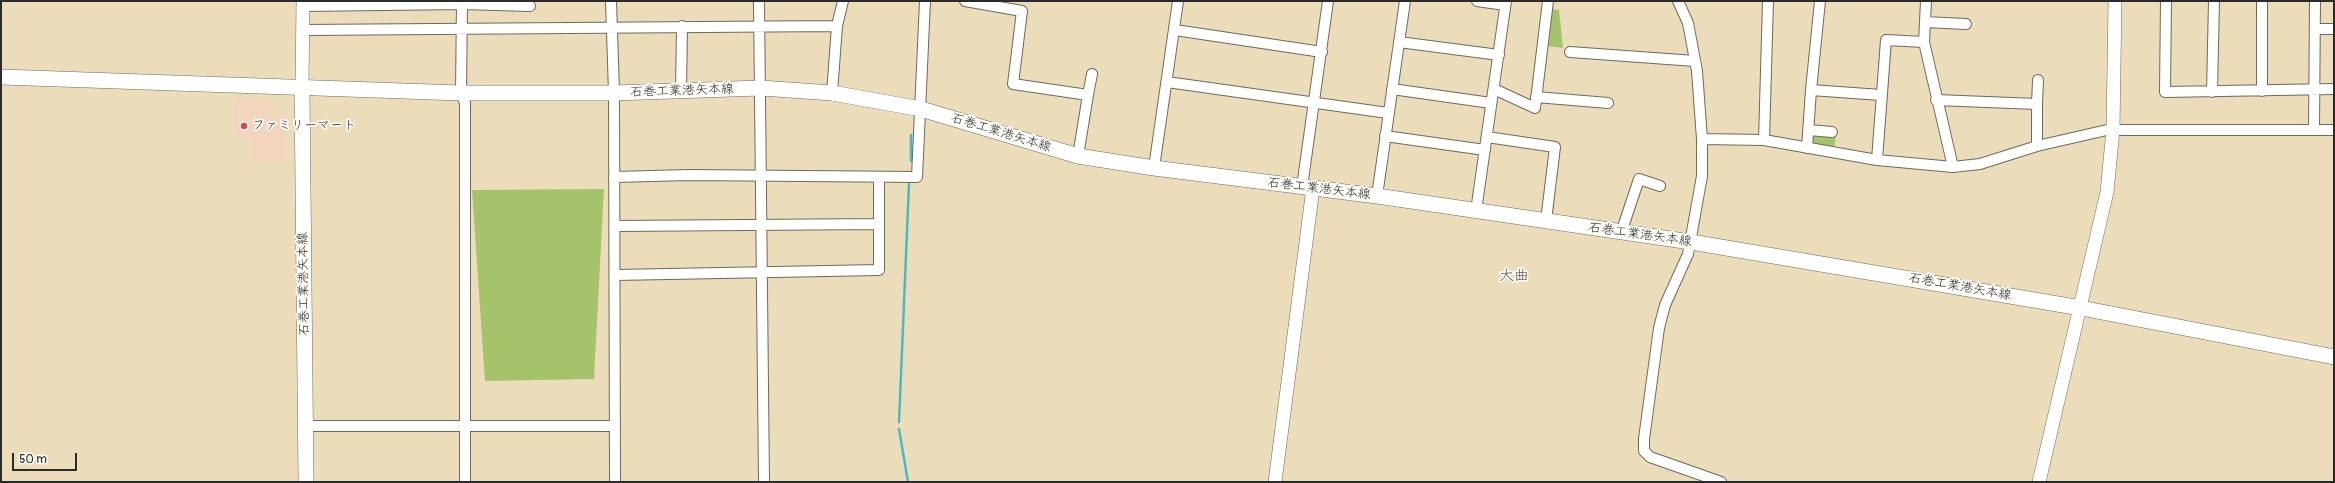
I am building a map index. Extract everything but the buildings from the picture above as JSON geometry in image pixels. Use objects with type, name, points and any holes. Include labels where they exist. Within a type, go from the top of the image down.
[{"type":"main road","name":"石巻工業港矢本線","points":[[1,77],[461,93],[614,93],[761,88],[832,94],[921,109],[1078,156],[1154,168],[1377,196],[1691,242],[2081,308],[2334,357]]},
{"type":"main road","name":"石巻工業港矢本線","points":[[302,87],[306,482]]},
{"type":"street","points":[[611,1],[614,93],[615,482]]},
{"type":"street","points":[[758,1],[761,88],[764,482]]},
{"type":"street","points":[[832,94],[837,26],[842,1]]},
{"type":"street","points":[[614,177],[918,177],[921,109],[920,93],[925,1]]},
{"type":"street","points":[[965,1],[1022,11],[1013,84],[1088,95]]},
{"type":"street","points":[[1154,168],[1178,1]]},
{"type":"street","points":[[1275,482],[1307,188],[1314,104],[1322,52],[1325,1]]},
{"type":"street","points":[[1377,196],[1405,1]]},
{"type":"street","points":[[1476,210],[1506,3],[1477,1]]},
{"type":"street","points":[[1494,89],[1535,108],[1548,1]]},
{"type":"street","points":[[1678,1],[1688,23],[1695,61],[1702,139],[1702,176],[1688,254],[1665,305],[1659,328],[1644,438],[1644,451],[1650,457],[1721,482]]},
{"type":"street","points":[[1764,140],[1768,1]]},
{"type":"street","points":[[1808,148],[1811,90],[1820,1]]},
{"type":"street","points":[[1926,1],[1924,42],[1936,100],[1953,166]]},
{"type":"street","points":[[2039,482],[2107,192],[2113,130],[2114,1]]},
{"type":"street","points":[[2166,1],[2165,92],[2262,92],[2334,89]]},
{"type":"street","points":[[2212,92],[2214,1]]},
{"type":"street","points":[[2262,1],[2262,92]]},
{"type":"street","points":[[2314,130],[2313,91],[2316,28],[2315,1]]},
{"type":"street","points":[[462,2],[461,93],[465,103],[465,482]]},
{"type":"street","points":[[302,87],[304,3],[462,2],[530,6]]},
{"type":"street","points":[[1925,22],[1966,24]]},
{"type":"street","points":[[681,91],[682,26]]},
{"type":"street","points":[[303,30],[837,26]]},
{"type":"street","points":[[2316,28],[2334,29]]},
{"type":"street","points":[[1175,30],[1322,52]]},
{"type":"street","points":[[1876,160],[1886,40],[1924,42]]},
{"type":"street","points":[[1399,42],[1499,55]]},
{"type":"street","points":[[1570,52],[1695,61]]},
{"type":"street","points":[[1078,156],[1092,74]]},
{"type":"street","points":[[2037,146],[2038,80]]},
{"type":"street","points":[[1167,82],[1314,104],[1388,113]]},
{"type":"street","points":[[1392,89],[1491,103]]},
{"type":"street","points":[[1811,90],[1881,95]]},
{"type":"street","points":[[1536,97],[1608,103]]},
{"type":"street","points":[[1936,100],[2037,104]]},
{"type":"street","points":[[1808,130],[1832,132]]},
{"type":"street","points":[[1702,139],[1764,140],[1876,160],[1953,166],[1980,164],[2037,146],[2113,130],[2334,130]]},
{"type":"street","points":[[1385,136],[1485,150]]},
{"type":"street","points":[[1487,136],[1556,147],[1546,221]]},
{"type":"street","points":[[614,275],[879,270],[879,177]]},
{"type":"street","points":[[1621,232],[1636,177],[1660,186]]},
{"type":"street","points":[[615,226],[878,224]]},
{"type":"street","points":[[306,426],[615,426]]},
{"type":"shaded area","points":[[235,98],[271,100],[287,118],[286,162],[249,161],[250,139],[234,138]]},
{"type":"green space","points":[[1552,9],[1559,10],[1563,48],[1547,46]]},
{"type":"green space","points":[[1813,135],[1836,135],[1834,150],[1816,147],[1812,143]]},
{"type":"green space","points":[[604,189],[594,379],[485,381],[472,190]]},
{"type":"waterway","points":[[911,135],[911,161]]},
{"type":"waterway","points":[[899,422],[909,184]]},
{"type":"waterway","points":[[899,429],[908,482]]},
{"type":"place","name":"ファミリーマート","points":[[244,126]]},
{"type":"district","name":"大曲","points":[[1514,276]]}]
